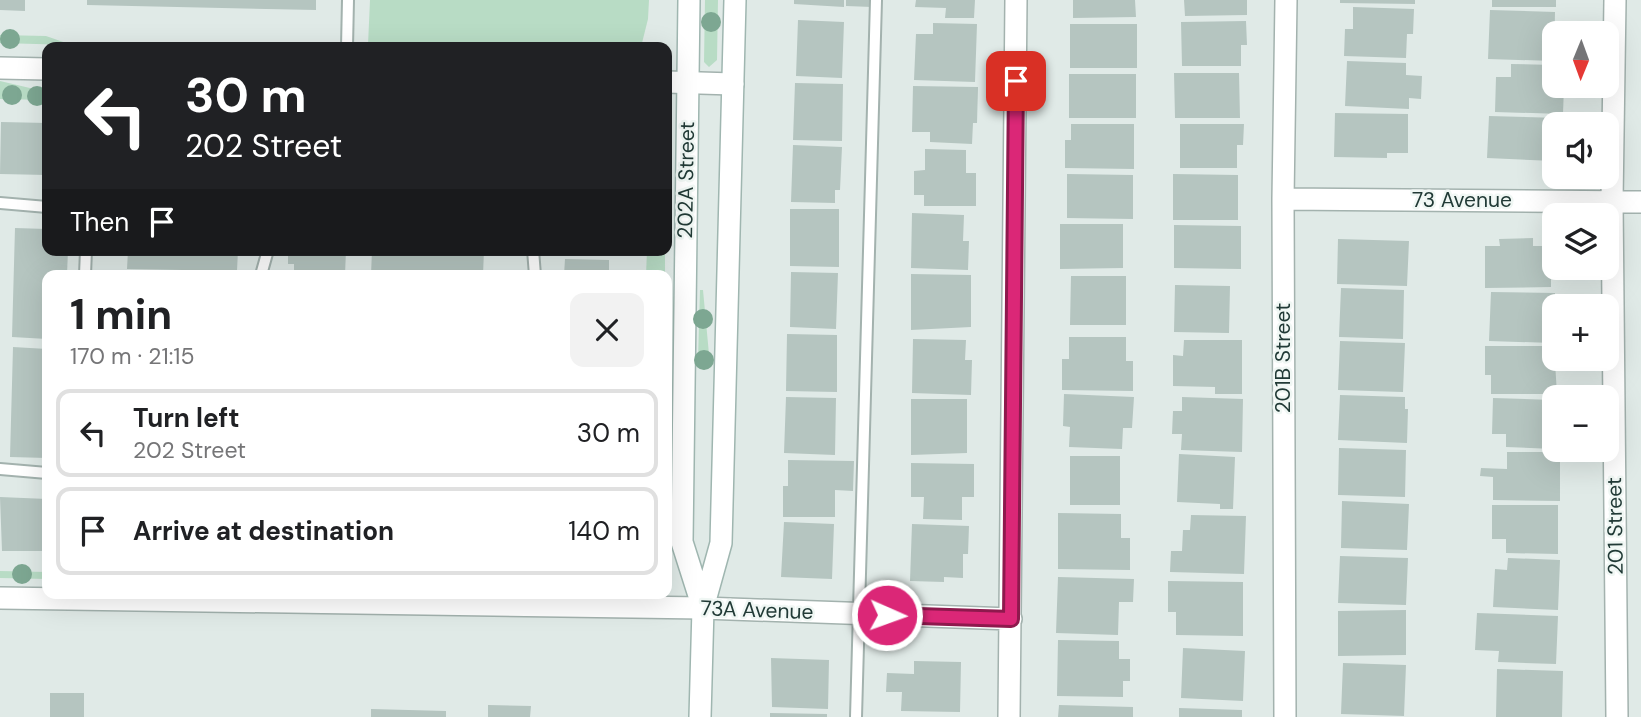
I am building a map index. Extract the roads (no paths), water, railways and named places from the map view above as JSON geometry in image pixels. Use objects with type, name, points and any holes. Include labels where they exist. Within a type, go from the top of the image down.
[{"type":"street","name":"202A Street","points":[[689,0],[677,82],[682,542],[703,608]]},
{"type":"street","name":"202A Street","points":[[700,717],[703,608],[721,543],[735,0]]},
{"type":"street","points":[[1009,717],[1016,0]]},
{"type":"street","name":"201B Street","points":[[1284,717],[1283,199],[1286,0]]},
{"type":"street","name":"201 Street","points":[[1615,0],[1612,201],[1616,717]]},
{"type":"street","points":[[0,68],[42,69]]},
{"type":"street","points":[[677,82],[733,84]]},
{"type":"street","name":"73 Avenue","points":[[1283,199],[1641,202]]},
{"type":"street","name":"73A Avenue","points":[[0,598],[42,599]]},
{"type":"street","name":"73A Avenue","points":[[70,599],[703,608],[1011,619]]},
{"type":"lane","points":[[347,42],[348,0]]},
{"type":"lane","points":[[856,717],[876,0]]},
{"type":"lane","points":[[0,203],[42,207]]},
{"type":"lane","points":[[0,469],[42,473]]}]
